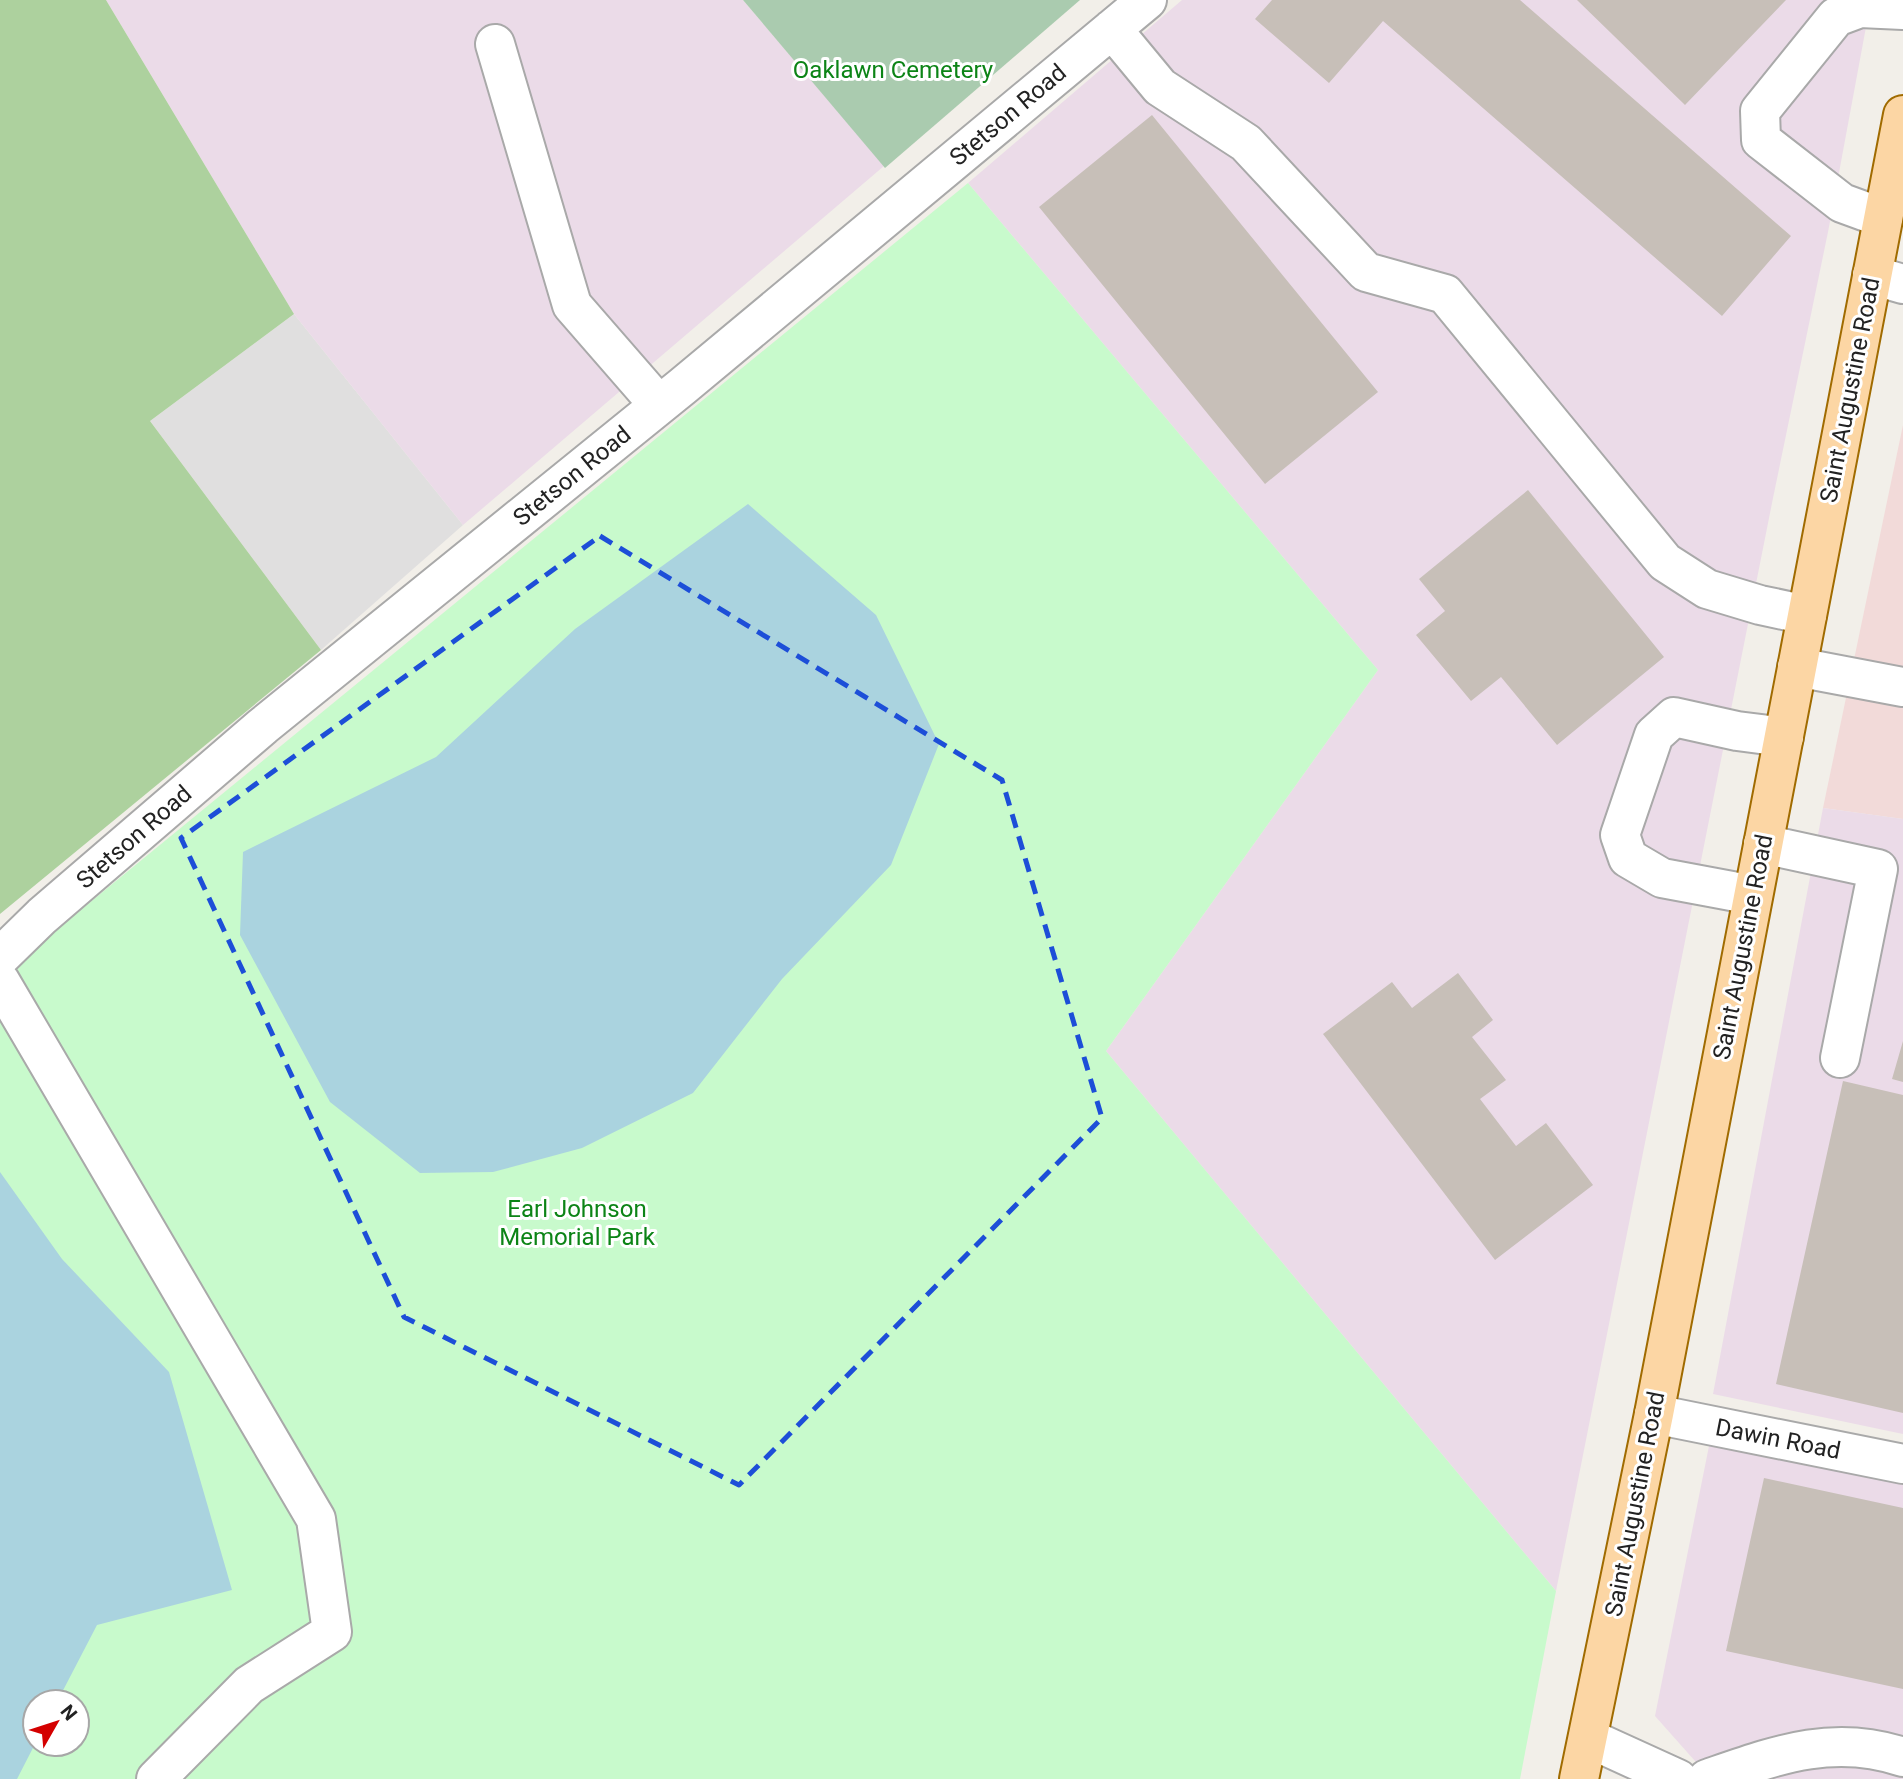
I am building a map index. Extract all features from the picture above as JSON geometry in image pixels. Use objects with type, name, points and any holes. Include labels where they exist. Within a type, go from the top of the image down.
[{"type":"main road","name":"Saint Augustine Road","points":[[1579,1779],[1654,1414],[1807,615],[1887,280],[1883,218],[1903,115]]},
{"type":"street","name":"Stetson Road","points":[[0,957],[43,916],[264,726],[659,405],[1146,0]]},
{"type":"street","points":[[1883,218],[1842,203],[1760,140],[1760,111],[1836,17],[1855,4],[1903,10]]},
{"type":"street","points":[[1112,29],[1160,87],[1247,143],[1366,272],[1445,294],[1665,562],[1707,589],[1760,605],[1807,615]]},
{"type":"street","points":[[495,44],[572,305],[659,405]]},
{"type":"street","points":[[1797,667],[1903,687]]},
{"type":"street","points":[[1753,895],[1662,878],[1628,858],[1620,835],[1654,735],[1674,717],[1737,731],[1784,737]]},
{"type":"street","points":[[1763,844],[1878,869],[1840,1058]]},
{"type":"street","points":[[0,981],[316,1519],[332,1632],[249,1685],[156,1779]]},
{"type":"street","name":"Dawin Road","points":[[1654,1414],[1903,1464]]},
{"type":"street","points":[[1588,1738],[1678,1779]]},
{"type":"street","points":[[1707,1779],[1770,1757],[1832,1745],[1887,1752],[1903,1758]]},
{"type":"highlighted area","points":[[600,536],[1002,780],[1102,1118],[739,1485],[404,1317],[181,838]]},
{"type":"shaded area","points":[[106,0],[743,0],[884,166],[463,525],[294,314]]},
{"type":"shaded area","points":[[1182,0],[1871,0],[1828,232],[1556,1591],[1106,1051],[1378,670],[968,183]]},
{"type":"shaded area","points":[[294,314],[463,525],[321,650],[150,421]]},
{"type":"shaded area","points":[[1903,425],[1903,819],[1823,808]]},
{"type":"shaded area","points":[[1823,808],[1903,819],[1903,1434],[1713,1394]]},
{"type":"shaded area","points":[[1709,1446],[1903,1482],[1903,1779],[1711,1779],[1655,1716]]},
{"type":"green space","points":[[0,0],[106,0],[294,314],[150,421],[321,650],[0,914]]},
{"type":"green space","name":"Oaklawn Cemetery","points":[[743,0],[1080,0],[885,168]]},
{"type":"green space","name":"Earl Johnson Memorial Park","points":[[968,183],[1378,670],[1106,1051],[1556,1591],[1520,1779],[0,1779],[0,976]]},
{"type":"water","points":[[748,504],[876,615],[939,744],[891,865],[782,979],[693,1093],[582,1148],[493,1172],[420,1173],[330,1102],[240,935],[243,852],[436,757],[575,629]]},
{"type":"water","points":[[0,1172],[62,1259],[169,1372],[232,1590],[97,1625],[64,1688],[21,1688],[21,1758],[28,1758],[17,1779],[0,1779]]},
{"type":"building","points":[[1272,0],[1520,0],[1791,236],[1722,316],[1383,21],[1329,83],[1255,19]]},
{"type":"building","points":[[1577,0],[1786,0],[1685,105]]},
{"type":"building","points":[[1152,115],[1378,392],[1265,484],[1039,207]]},
{"type":"building","points":[[1528,490],[1664,657],[1557,745],[1501,677],[1471,701],[1416,635],[1445,611],[1419,579]]},
{"type":"building","points":[[1458,973],[1493,1020],[1472,1037],[1506,1080],[1480,1099],[1516,1146],[1546,1123],[1593,1185],[1495,1260],[1323,1034],[1392,982],[1412,1008]]},
{"type":"building","points":[[1903,1041],[1903,1082],[1892,1079]]},
{"type":"building","points":[[1843,1081],[1903,1095],[1903,1413],[1776,1384]]},
{"type":"building","points":[[1764,1478],[1903,1508],[1903,1689],[1726,1651]]}]
